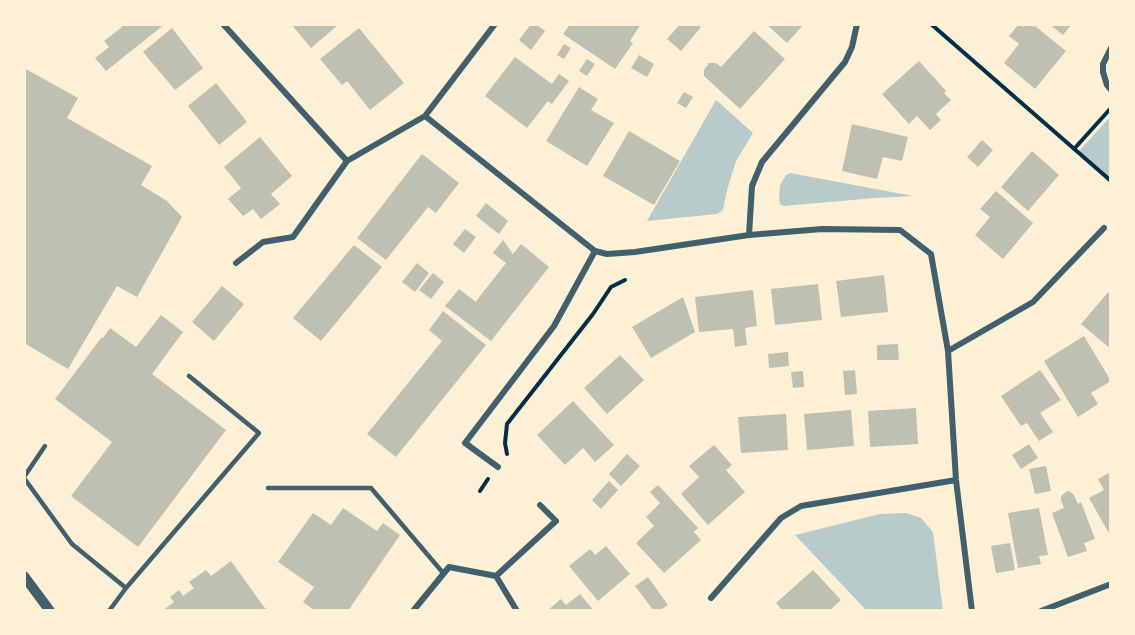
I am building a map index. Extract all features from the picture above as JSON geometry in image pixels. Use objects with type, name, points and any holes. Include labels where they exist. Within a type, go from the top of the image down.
[{"type":"street","points":[[223,24],[347,161]]},
{"type":"street","points":[[236,263],[263,242],[293,237],[347,161],[426,116],[495,24]]},
{"type":"street","points":[[749,235],[752,186],[762,162],[845,62],[852,47],[857,24]]},
{"type":"street","points":[[1111,48],[1103,64],[1103,72],[1111,90]]},
{"type":"street","points":[[426,116],[595,251],[607,254],[635,252],[749,235],[822,229],[900,230],[931,254],[948,351],[956,480],[972,611]]},
{"type":"street","points":[[948,351],[1033,302],[1104,228]]},
{"type":"street","points":[[498,467],[465,443],[554,326],[595,251]]},
{"type":"street","points":[[711,598],[781,518],[801,506],[956,480]]},
{"type":"street","points":[[496,576],[556,521],[540,505]]},
{"type":"street","points":[[413,611],[449,567],[496,576],[517,611]]},
{"type":"street","points":[[24,576],[50,611]]},
{"type":"street","points":[[1041,611],[1111,584]]},
{"type":"lane","points":[[109,611],[126,588],[259,433],[189,376]]},
{"type":"lane","points":[[45,446],[24,478],[72,544],[126,588]]},
{"type":"lane","points":[[268,488],[371,488],[444,574]]},
{"type":"path","points":[[931,24],[1111,181]]},
{"type":"path","points":[[1074,149],[1111,108]]},
{"type":"path","points":[[498,467],[507,454],[505,443],[507,424],[593,314],[611,287],[625,280]]},
{"type":"shaded area","points":[[716,100],[753,133],[736,161],[723,210],[717,214],[647,221]]},
{"type":"shaded area","points":[[1111,116],[1111,180],[1079,151]]},
{"type":"shaded area","points":[[790,173],[913,196],[784,206],[780,204],[779,199],[780,185]]},
{"type":"shaded area","points":[[906,513],[921,518],[933,532],[943,611],[867,611],[795,535],[880,514]]},
{"type":"building","points":[[120,24],[165,24],[106,71],[95,58],[109,47],[104,41],[122,27]]},
{"type":"building","points":[[291,24],[339,24],[311,48]]},
{"type":"building","points":[[531,24],[536,24],[545,31],[531,50],[519,40]]},
{"type":"building","points":[[570,24],[641,24],[630,41],[633,43],[615,69],[563,34]]},
{"type":"building","points":[[680,24],[697,24],[701,27],[681,51],[667,39]]},
{"type":"building","points":[[766,24],[804,24],[787,43]]},
{"type":"building","points":[[1019,24],[1023,27],[1026,24],[1035,26],[1066,51],[1035,89],[1004,63],[1019,44],[1009,36]]},
{"type":"building","points":[[1049,24],[1072,24],[1063,35]]},
{"type":"building","points":[[172,28],[203,68],[175,90],[143,52]]},
{"type":"building","points":[[359,28],[404,83],[370,110],[347,81],[342,85],[320,59]]},
{"type":"building","points":[[754,31],[785,59],[740,109],[704,76],[704,70],[709,63],[716,63],[721,67]]},
{"type":"building","points":[[564,44],[571,48],[564,59],[557,55]]},
{"type":"building","points":[[639,55],[654,64],[647,77],[631,68]]},
{"type":"building","points":[[515,57],[552,84],[559,74],[569,81],[552,104],[548,101],[527,128],[485,96]]},
{"type":"building","points":[[587,59],[595,64],[587,76],[579,71]]},
{"type":"building","points":[[919,61],[946,91],[944,93],[951,100],[936,114],[941,120],[930,130],[917,116],[909,124],[882,94]]},
{"type":"building","points":[[24,68],[78,98],[67,118],[152,166],[141,185],[167,201],[182,217],[137,297],[117,286],[68,369],[24,343]]},
{"type":"building","points":[[216,83],[247,122],[219,145],[188,106]]},
{"type":"building","points":[[579,87],[598,99],[591,110],[614,123],[587,166],[546,141]]},
{"type":"building","points":[[684,92],[693,97],[686,108],[677,103]]},
{"type":"building","points":[[852,124],[908,137],[902,161],[883,157],[877,179],[842,171]]},
{"type":"building","points":[[629,131],[680,161],[654,205],[603,176]]},
{"type":"building","points":[[260,137],[292,176],[271,194],[280,204],[261,219],[253,209],[243,216],[228,199],[241,188],[224,167]]},
{"type":"building","points":[[982,140],[993,150],[978,167],[967,157]]},
{"type":"building","points":[[1032,151],[1059,175],[1028,211],[1001,187]]},
{"type":"building","points":[[422,154],[459,183],[436,213],[428,207],[386,260],[357,238]]},
{"type":"building","points":[[996,191],[1033,223],[1003,259],[975,235],[990,217],[980,209]]},
{"type":"building","points":[[486,203],[508,221],[499,234],[476,216]]},
{"type":"building","points":[[465,229],[476,237],[464,253],[453,244]]},
{"type":"building","points":[[503,240],[513,254],[521,244],[549,267],[491,341],[445,306],[459,289],[476,302],[506,263],[493,253]]},
{"type":"building","points":[[354,245],[382,267],[321,341],[293,318]]},
{"type":"building","points":[[417,263],[429,273],[415,292],[402,282]]},
{"type":"building","points":[[433,273],[444,282],[431,299],[419,290]]},
{"type":"building","points":[[884,275],[888,312],[841,317],[836,281]]},
{"type":"building","points":[[818,284],[822,320],[775,325],[771,289]]},
{"type":"building","points":[[222,286],[244,304],[214,341],[192,322]]},
{"type":"building","points":[[1111,289],[1111,349],[1081,324]]},
{"type":"building","points":[[753,290],[757,326],[745,328],[747,345],[735,347],[733,329],[699,332],[695,297]]},
{"type":"building","points":[[683,297],[695,332],[651,358],[632,327]]},
{"type":"building","points":[[443,311],[486,345],[396,457],[367,434],[442,341],[429,330]]},
{"type":"building","points":[[161,315],[183,332],[152,374],[226,430],[138,547],[71,496],[112,442],[55,399],[110,328],[136,347]]},
{"type":"building","points":[[1084,336],[1111,381],[1091,393],[1098,404],[1078,417],[1044,361]]},
{"type":"building","points":[[898,344],[899,360],[877,360],[877,345]]},
{"type":"building","points":[[788,352],[789,366],[769,368],[768,354]]},
{"type":"building","points":[[620,355],[644,380],[607,414],[584,388]]},
{"type":"building","points":[[855,370],[857,394],[845,395],[843,371]]},
{"type":"building","points":[[1040,370],[1061,400],[1040,413],[1053,432],[1039,441],[1027,423],[1021,426],[1001,396]]},
{"type":"building","points":[[803,371],[804,387],[793,388],[791,372]]},
{"type":"building","points":[[573,401],[614,445],[595,462],[583,448],[565,465],[537,435]]},
{"type":"building","points":[[916,408],[918,444],[870,447],[868,411]]},
{"type":"building","points":[[851,410],[854,446],[807,450],[804,414]]},
{"type":"building","points":[[786,414],[788,450],[741,453],[738,417]]},
{"type":"building","points":[[1029,444],[1038,458],[1021,469],[1012,455]]},
{"type":"building","points":[[714,445],[732,465],[726,470],[745,492],[708,525],[681,494],[699,477],[689,466]]},
{"type":"building","points":[[627,454],[640,466],[621,486],[609,474]]},
{"type":"building","points":[[1046,466],[1051,491],[1035,494],[1029,469]]},
{"type":"building","points":[[1111,472],[1111,537],[1089,498],[1104,490],[1098,479]]},
{"type":"building","points":[[609,481],[618,490],[601,509],[592,500]]},
{"type":"building","points":[[658,485],[698,528],[694,532],[701,540],[664,573],[636,543],[654,526],[646,517],[660,503],[650,492]]},
{"type":"building","points":[[1069,491],[1074,495],[1078,504],[1081,502],[1095,539],[1084,543],[1087,551],[1068,557],[1052,513],[1064,508],[1061,496]]},
{"type":"building","points":[[343,508],[377,531],[383,523],[400,535],[348,611],[315,611],[303,602],[314,587],[278,562],[313,513],[331,525]]},
{"type":"building","points":[[1039,508],[1048,555],[1039,556],[1041,564],[1018,568],[1008,513]]},
{"type":"building","points":[[1010,543],[1015,570],[996,573],[991,546]]},
{"type":"building","points":[[606,546],[630,574],[598,601],[569,566],[590,549],[595,555]]},
{"type":"building","points":[[231,561],[269,611],[162,611],[174,602],[170,597],[179,590],[183,596],[194,588],[189,582],[206,570],[211,576]]},
{"type":"building","points":[[813,570],[841,600],[829,611],[783,611],[776,603]]},
{"type":"building","points":[[648,577],[668,605],[659,611],[654,611],[635,586]]},
{"type":"building","points":[[580,594],[594,611],[547,611],[561,599],[566,605]]}]
